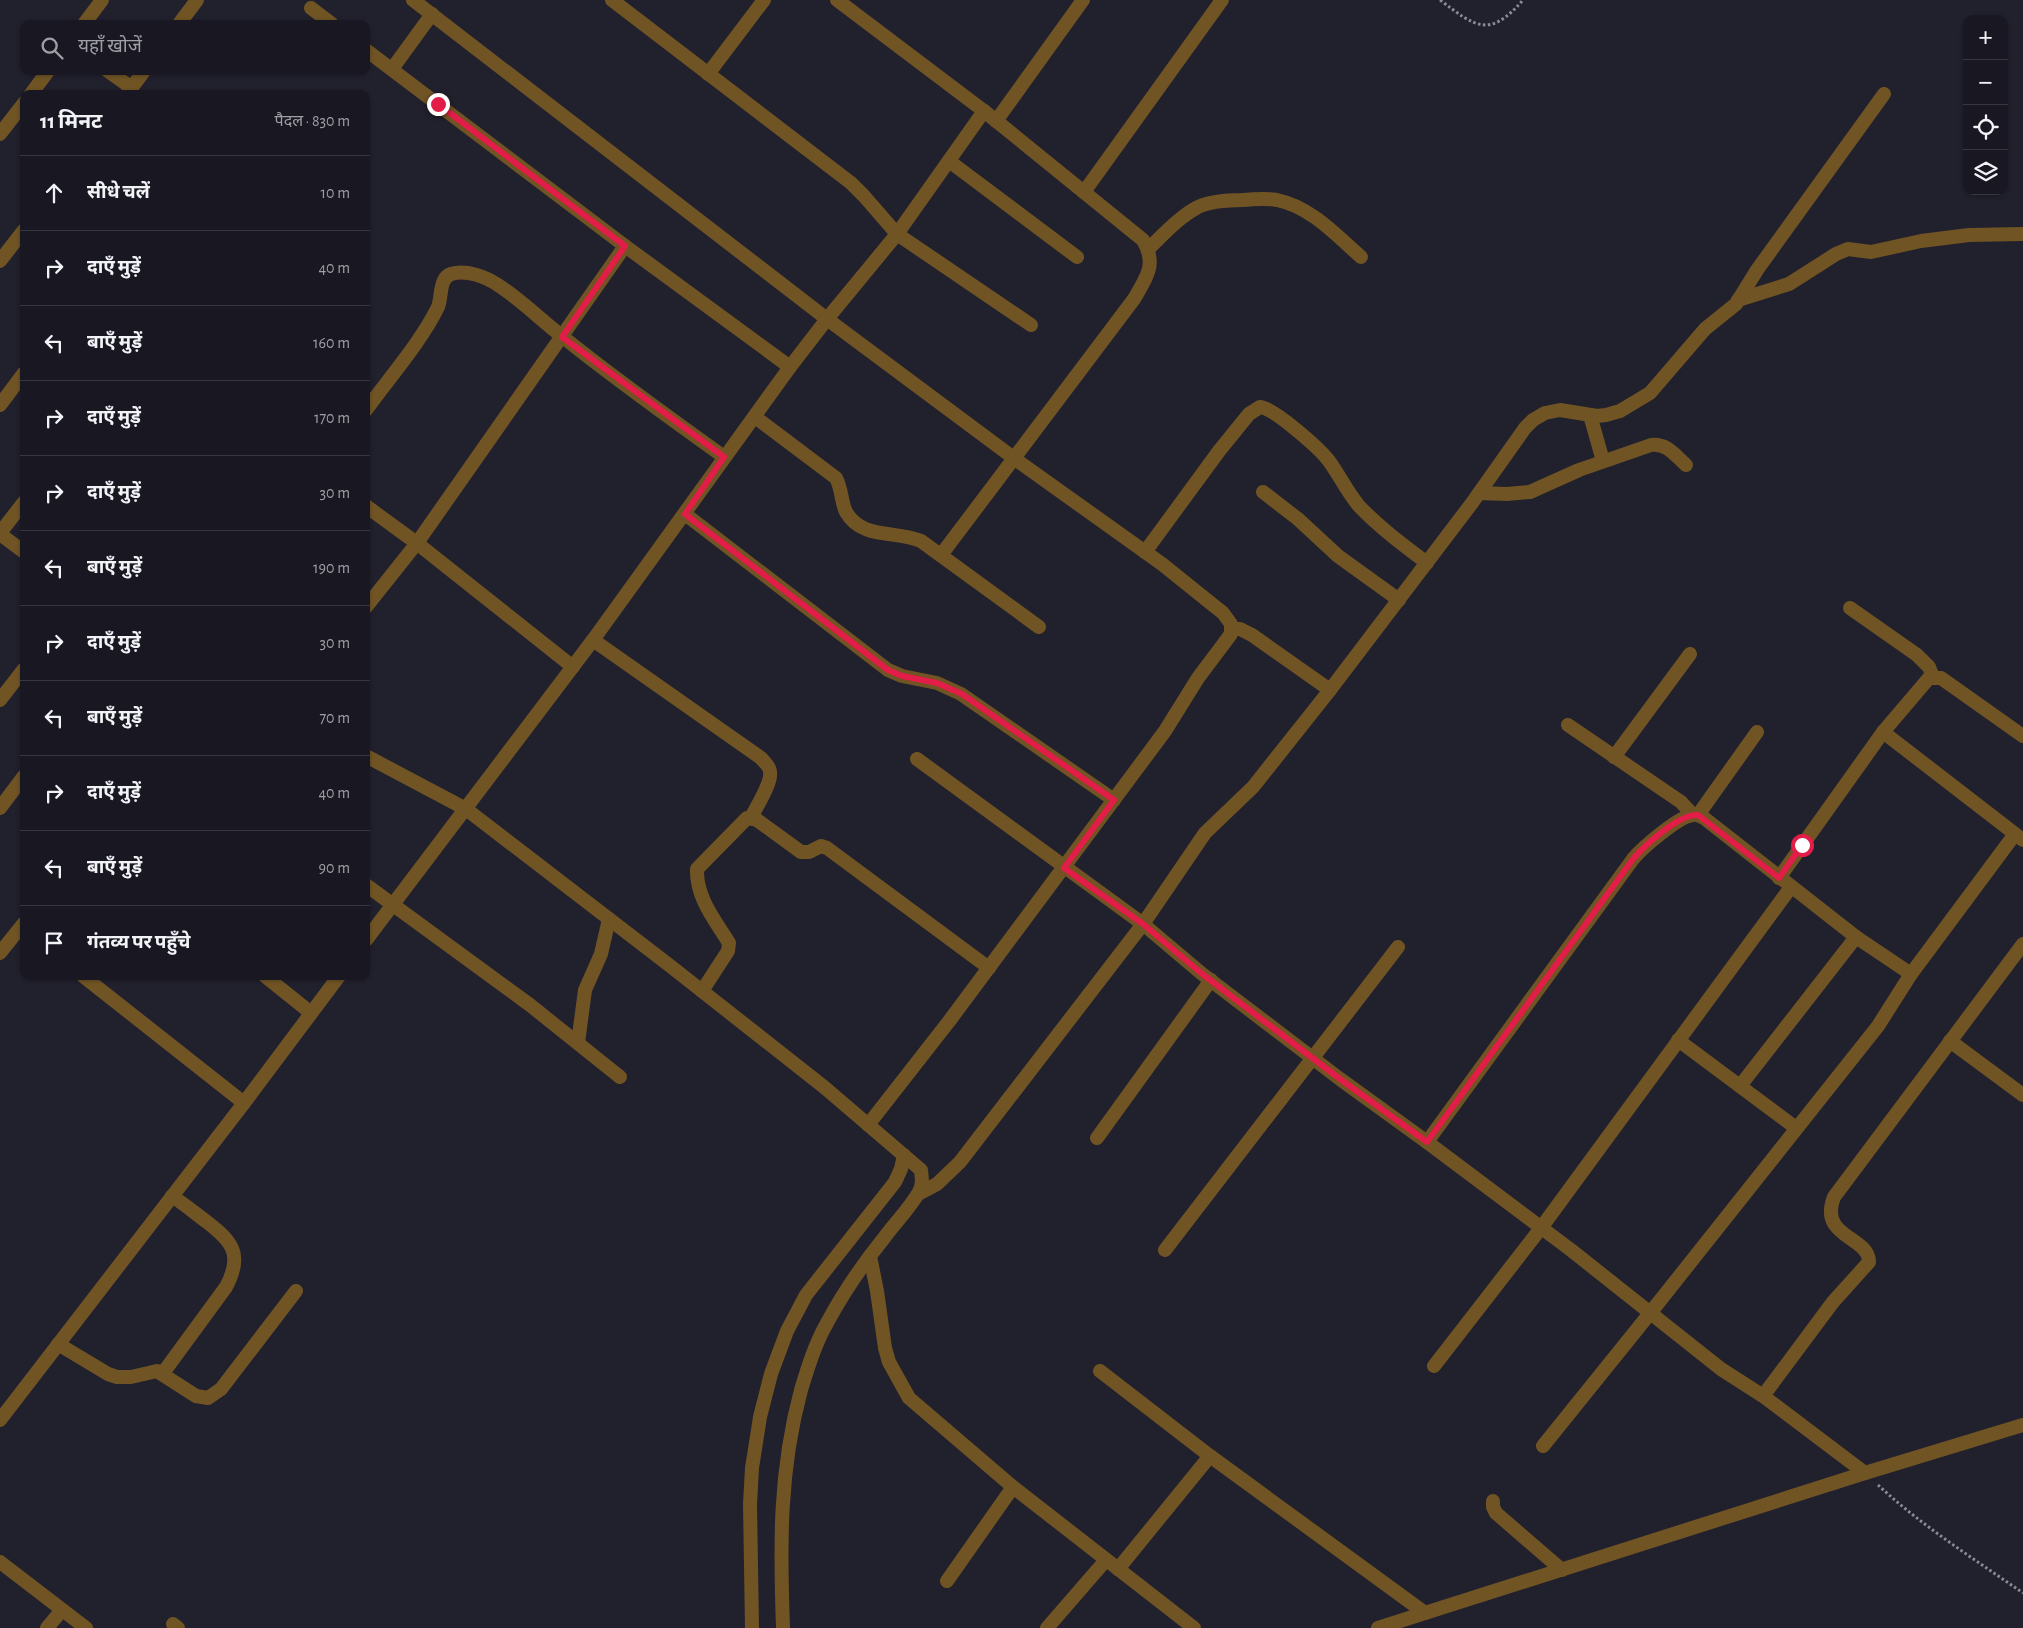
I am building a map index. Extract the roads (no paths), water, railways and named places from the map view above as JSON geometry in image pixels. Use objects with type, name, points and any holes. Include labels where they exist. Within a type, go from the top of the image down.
[{"type":"street","points":[[87,20],[102,0]]},
{"type":"street","points":[[183,20],[197,0]]},
{"type":"street","points":[[413,0],[827,319],[1015,459],[1145,552],[1223,613],[1228,619],[1232,629],[1231,634],[1198,678],[1165,731],[989,968],[868,1125]]},
{"type":"street","points":[[612,0],[851,183],[897,234],[1032,325]]},
{"type":"street","points":[[708,74],[764,0]]},
{"type":"street","points":[[837,0],[984,111],[1143,240],[1151,261],[1146,278],[1134,299],[941,555]]},
{"type":"street","points":[[996,121],[1083,0]]},
{"type":"street","points":[[1084,192],[1222,0]]},
{"type":"street","points":[[311,8],[327,20]]},
{"type":"street","points":[[392,69],[432,14]]},
{"type":"street","points":[[370,53],[625,246],[790,367]]},
{"type":"street","points":[[34,90],[45,75]]},
{"type":"street","points":[[112,75],[128,90]]},
{"type":"street","points":[[130,90],[141,75]]},
{"type":"street","points":[[918,1194],[937,1184],[960,1162],[1143,924],[1205,832],[1252,787],[1330,690],[1480,493],[1517,438],[1533,420],[1545,413],[1560,410],[1590,415],[1606,415],[1620,411],[1650,393],[1704,329],[1732,308],[1757,270],[1884,94]]},
{"type":"street","points":[[0,134],[20,108]]},
{"type":"street","points":[[370,935],[593,640],[790,367],[897,234],[984,111]]},
{"type":"street","points":[[949,161],[1077,257]]},
{"type":"street","points":[[1148,249],[1182,218],[1199,207],[1211,203],[1235,200],[1267,199],[1278,200],[1309,213],[1361,257]]},
{"type":"street","points":[[1738,300],[1789,284],[1836,254],[1848,249],[1871,252],[1921,241],[1969,235],[2023,234]]},
{"type":"street","points":[[0,261],[20,235]]},
{"type":"street","points":[[370,602],[417,543],[625,246]]},
{"type":"street","points":[[370,404],[434,314],[440,302],[443,282],[451,274],[476,274],[498,285],[562,337],[724,457]]},
{"type":"street","points":[[0,405],[20,378]]},
{"type":"street","points":[[1145,552],[1219,451],[1249,414],[1260,407],[1272,410],[1320,451],[1359,505],[1397,540],[1427,563]]},
{"type":"street","points":[[1590,415],[1603,461]]},
{"type":"street","points":[[755,417],[836,478],[840,485],[846,512],[857,525],[869,532],[912,537],[941,555],[1039,627]]},
{"type":"street","points":[[1480,493],[1506,494],[1530,492],[1603,461],[1651,445],[1660,444],[1667,447],[1686,465]]},
{"type":"street","points":[[1263,492],[1338,556],[1399,600]]},
{"type":"street","points":[[20,507],[0,533],[20,549]]},
{"type":"street","points":[[370,509],[417,543],[573,666]]},
{"type":"street","points":[[685,514],[888,670],[902,676],[937,683],[962,694],[1114,800]]},
{"type":"street","points":[[1850,608],[1917,655],[1929,667],[1933,677]]},
{"type":"street","points":[[1232,629],[1240,629],[1252,635],[1330,690]]},
{"type":"street","points":[[593,640],[761,758],[768,766],[770,772],[769,782],[751,818]]},
{"type":"street","points":[[1614,757],[1690,654]]},
{"type":"street","points":[[0,700],[20,674]]},
{"type":"street","points":[[1779,878],[1882,732],[1926,681],[1933,677],[1942,678],[2023,736]]},
{"type":"street","points":[[1568,725],[1682,802],[1695,815],[1856,937],[1910,974]]},
{"type":"street","points":[[1427,1142],[1633,859],[1656,838],[1684,818],[1695,815],[1757,732]]},
{"type":"street","points":[[1543,1446],[1878,1026],[1910,974],[2019,837],[1882,732]]},
{"type":"street","points":[[370,758],[466,809],[702,991],[921,1170],[922,1178],[918,1194],[870,1256],[840,1301],[818,1340],[810,1359],[795,1413],[786,1466],[781,1515],[783,1628]]},
{"type":"street","points":[[917,759],[1143,924],[1211,980],[1541,1228],[1651,1312],[1721,1369],[1763,1396],[1864,1473]]},
{"type":"street","points":[[0,808],[20,781]]},
{"type":"street","points":[[702,991],[728,951],[729,943],[706,908],[701,896],[696,869],[742,820],[751,818],[801,852],[809,852],[821,846],[827,848],[989,968]]},
{"type":"street","points":[[1434,1366],[1541,1228],[1791,887]]},
{"type":"street","points":[[370,888],[488,973],[620,1077]]},
{"type":"street","points":[[578,1043],[585,990],[601,954],[609,919]]},
{"type":"street","points":[[0,953],[20,930]]},
{"type":"street","points":[[1740,1086],[1856,937]]},
{"type":"street","points":[[1763,1396],[1833,1302],[1869,1262],[1866,1251],[1837,1228],[1832,1220],[1831,1205],[1839,1189],[2023,944]]},
{"type":"street","points":[[1165,1250],[1398,947]]},
{"type":"street","points":[[88,980],[244,1103]]},
{"type":"street","points":[[269,980],[311,1013]]},
{"type":"street","points":[[0,1420],[244,1103],[336,980]]},
{"type":"street","points":[[1097,1138],[1211,980]]},
{"type":"street","points":[[1678,1040],[1796,1128]]},
{"type":"street","points":[[1950,1041],[2023,1094]]},
{"type":"street","points":[[752,1628],[750,1504],[752,1468],[760,1417],[771,1374],[787,1331],[806,1295],[895,1182],[902,1169],[904,1155]]},
{"type":"street","points":[[163,1373],[226,1287],[235,1264],[234,1252],[230,1242],[222,1233],[172,1196]]},
{"type":"street","points":[[870,1256],[878,1291],[885,1348],[889,1362],[909,1398],[1013,1487],[1194,1628]]},
{"type":"street","points":[[58,1344],[108,1374],[117,1377],[151,1371],[163,1373],[196,1396],[208,1398],[215,1394],[296,1291]]},
{"type":"street","points":[[1100,1371],[1210,1456],[1425,1613]]},
{"type":"street","points":[[1378,1628],[1864,1473],[2023,1425]]},
{"type":"street","points":[[1118,1569],[1210,1456]]},
{"type":"street","points":[[947,1581],[1013,1487]]},
{"type":"street","points":[[1493,1501],[1493,1508],[1496,1513],[1562,1570]]},
{"type":"street","points":[[1047,1628],[1106,1560]]},
{"type":"street","points":[[0,1562],[86,1628]]},
{"type":"street","points":[[48,1628],[62,1610]]}]
